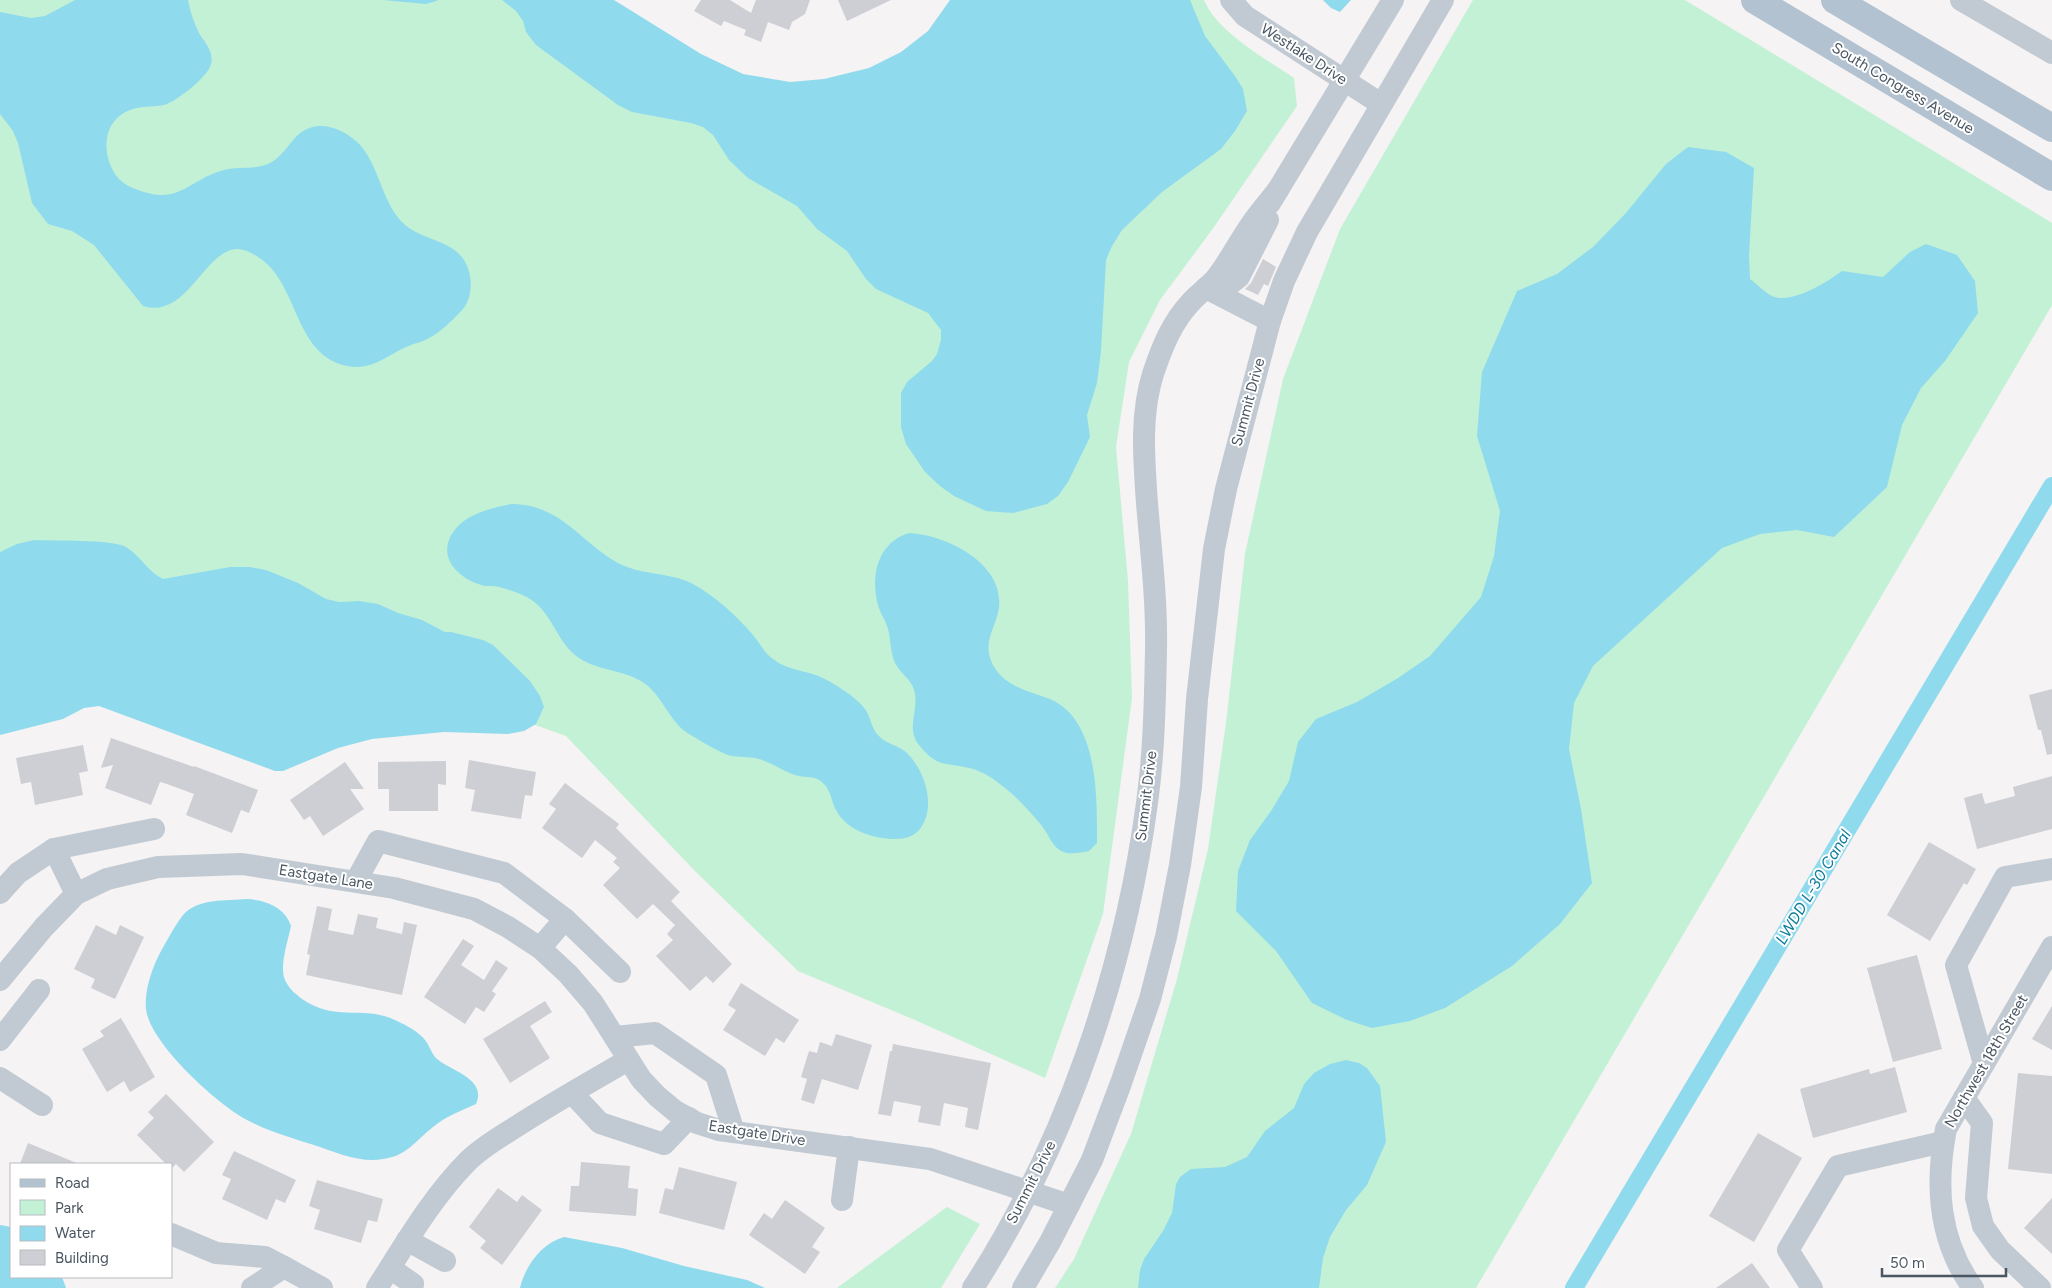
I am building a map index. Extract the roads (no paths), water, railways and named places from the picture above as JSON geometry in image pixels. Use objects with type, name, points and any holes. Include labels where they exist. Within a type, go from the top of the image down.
[{"type":"main road","name":"South Congress Avenue","points":[[1755,0],[2052,176]]},
{"type":"main road","points":[[1835,0],[2052,128]]},
{"type":"street","name":"Westlake Drive","points":[[1231,0],[1245,16],[1381,104]]},
{"type":"street","name":"Summit Drive","points":[[973,1288],[1028,1192],[1058,1126],[1103,1006],[1119,948],[1133,885],[1147,803],[1153,738],[1156,648],[1154,587],[1144,453],[1146,408],[1152,378],[1162,349],[1175,321],[1192,300],[1206,288],[1220,282],[1231,270],[1392,0]]},
{"type":"street","name":"Summit Drive","points":[[1023,1288],[1092,1160],[1150,999],[1166,936],[1180,866],[1191,787],[1197,699],[1214,549],[1226,489],[1270,321],[1284,281],[1301,245],[1443,0]]},
{"type":"street","points":[[1962,0],[2052,53]]},
{"type":"street","points":[[1206,288],[1270,321]]},
{"type":"street","points":[[0,893],[18,873],[54,849],[154,828]]},
{"type":"street","points":[[356,881],[378,841],[504,873],[565,919],[620,972]]},
{"type":"street","points":[[54,849],[76,894]]},
{"type":"street","name":"Eastgate Lane","points":[[4,967],[76,894],[107,879],[158,867],[242,864],[356,881],[435,898],[474,909],[508,927],[540,948],[568,974],[593,1003],[628,1060]]},
{"type":"street","points":[[1984,1064],[1956,965],[2005,877],[2052,869]]},
{"type":"street","points":[[540,948],[565,919]]},
{"type":"street","name":"Northwest 18th Street","points":[[1966,1287],[1948,1237],[1941,1210],[1940,1156],[1946,1129],[2051,953]]},
{"type":"street","points":[[0,1040],[38,990]]},
{"type":"street","points":[[615,1037],[655,1033],[716,1075],[734,1132]]},
{"type":"street","points":[[377,1288],[407,1240],[442,1192],[467,1162],[484,1148],[628,1060]]},
{"type":"street","name":"Eastgate Drive","points":[[628,1060],[641,1079],[657,1096],[676,1111],[719,1130],[930,1159],[1069,1205]]},
{"type":"street","points":[[0,1078],[42,1105]]},
{"type":"street","points":[[572,1093],[600,1123],[664,1144],[689,1118]]},
{"type":"street","points":[[1964,1098],[1982,1123],[1976,1198],[1983,1226],[2000,1250],[2040,1288]]},
{"type":"street","points":[[1812,1288],[1788,1250],[1838,1166],[1943,1142]]},
{"type":"street","points":[[842,1200],[849,1148]]},
{"type":"street","points":[[172,1234],[216,1254],[265,1257],[322,1288]]},
{"type":"street","points":[[407,1240],[445,1261]]},
{"type":"street","points":[[252,1288],[284,1267]]},
{"type":"street","points":[[390,1268],[413,1284],[412,1288]]},
{"type":"water","points":[[75,0],[188,0],[195,25],[211,55],[211,64],[205,75],[184,94],[164,105],[130,110],[120,115],[114,122],[109,131],[107,150],[112,170],[123,182],[135,189],[152,194],[164,195],[174,193],[224,170],[270,163],[306,129],[321,126],[336,129],[350,136],[363,149],[375,169],[394,212],[401,221],[410,229],[460,254],[466,263],[471,285],[469,298],[463,309],[430,338],[408,346],[375,363],[357,367],[347,366],[329,359],[316,348],[306,333],[282,283],[271,268],[258,257],[242,250],[237,249],[225,252],[172,303],[158,308],[143,306],[94,245],[72,231],[48,224],[32,203],[18,143],[13,131],[0,114],[0,12],[31,18],[45,16]]},
{"type":"water","points":[[383,0],[439,0],[426,4]]},
{"type":"water","points":[[502,0],[614,0],[701,54],[743,74],[790,82],[824,79],[869,68],[901,52],[928,31],[950,0],[1190,0],[1205,36],[1243,89],[1247,111],[1221,149],[1162,192],[1122,230],[1112,246],[1106,260],[1101,351],[1097,383],[1087,415],[1090,437],[1068,482],[1058,496],[1047,504],[1013,513],[986,511],[954,496],[925,472],[906,444],[901,427],[901,393],[907,382],[932,361],[937,354],[941,340],[941,330],[928,313],[876,289],[866,279],[847,251],[817,229],[797,206],[748,178],[729,160],[713,135],[703,127],[632,112],[618,105],[536,45],[526,32],[523,21],[516,11]]},
{"type":"water","points":[[1323,0],[1351,0],[1340,12],[1331,8]]},
{"type":"water","points":[[1688,147],[1726,152],[1754,168],[1749,256],[1750,279],[1769,295],[1780,298],[1799,295],[1842,271],[1883,277],[1910,252],[1926,244],[1957,255],[1975,281],[1978,313],[1945,361],[1921,388],[1902,425],[1887,487],[1834,537],[1797,530],[1760,534],[1722,548],[1593,666],[1574,703],[1569,749],[1581,809],[1592,883],[1560,924],[1512,966],[1445,1008],[1410,1021],[1372,1028],[1347,1020],[1312,1003],[1276,951],[1236,911],[1238,871],[1250,840],[1271,811],[1289,781],[1298,742],[1316,719],[1357,702],[1398,678],[1430,656],[1481,597],[1494,556],[1500,511],[1477,436],[1482,372],[1517,291],[1557,274],[1593,247],[1625,214],[1666,164]]},
{"type":"water","points":[[511,504],[543,510],[557,517],[605,554],[627,567],[682,579],[691,583],[708,593],[732,613],[773,659],[785,666],[825,679],[852,696],[865,709],[876,733],[885,741],[906,752],[923,777],[928,797],[928,808],[920,829],[910,836],[887,839],[869,835],[853,828],[846,823],[836,810],[828,789],[822,782],[815,778],[794,775],[759,759],[728,755],[718,751],[682,729],[651,688],[644,683],[636,678],[591,664],[575,655],[545,613],[533,601],[508,589],[497,586],[483,586],[466,579],[454,568],[448,555],[449,540],[454,531],[475,514]]},
{"type":"water","points":[[909,533],[939,539],[955,546],[970,554],[982,565],[992,577],[998,591],[999,607],[988,649],[993,665],[1011,683],[1026,691],[1050,699],[1066,709],[1078,724],[1092,762],[1097,804],[1097,843],[1089,851],[1063,852],[1054,844],[1029,811],[1001,785],[979,771],[936,761],[925,752],[915,738],[913,731],[914,690],[893,659],[888,629],[878,605],[875,583],[876,572],[883,552],[898,537]]},
{"type":"water","points":[[34,540],[119,544],[126,547],[157,576],[163,579],[230,567],[250,567],[266,570],[298,583],[326,599],[339,602],[359,601],[378,604],[398,613],[422,620],[445,632],[483,640],[493,645],[530,681],[540,696],[544,707],[536,724],[524,731],[508,734],[444,732],[372,739],[338,748],[283,771],[275,771],[99,706],[84,708],[63,719],[0,735],[0,552],[17,544]]},
{"type":"water","points":[[247,899],[261,901],[274,906],[288,919],[291,926],[284,955],[283,970],[286,982],[295,994],[315,1006],[327,1010],[385,1016],[412,1029],[425,1040],[440,1062],[471,1081],[476,1087],[478,1095],[476,1104],[438,1123],[398,1155],[383,1159],[367,1160],[343,1155],[284,1136],[258,1125],[236,1113],[204,1088],[172,1056],[150,1023],[146,1009],[148,984],[161,951],[183,915],[204,903]]},
{"type":"water","points":[[1346,1060],[1359,1063],[1367,1068],[1380,1086],[1386,1142],[1367,1185],[1346,1210],[1330,1237],[1323,1258],[1319,1288],[1138,1288],[1140,1270],[1144,1259],[1163,1231],[1172,1213],[1176,1184],[1180,1177],[1191,1169],[1225,1167],[1247,1157],[1265,1131],[1294,1108],[1304,1084],[1314,1073],[1330,1064]]},
{"type":"water","points":[[0,1225],[10,1227],[10,1278],[62,1278],[66,1288],[0,1288]]},
{"type":"water","points":[[564,1237],[622,1248],[684,1266],[747,1280],[765,1288],[520,1288],[530,1264],[536,1256],[549,1244]]},
{"type":"waterway","name":"LWDD L-30 Canal","points":[[1574,1288],[2052,486]]}]
